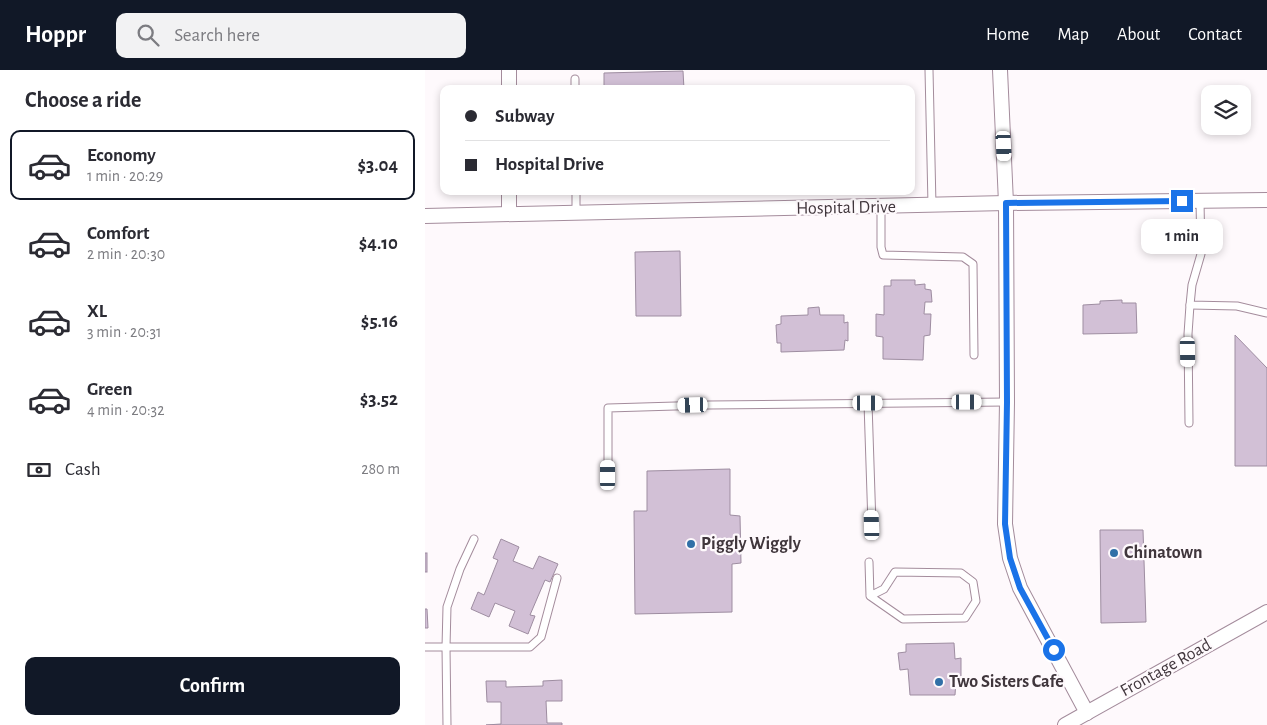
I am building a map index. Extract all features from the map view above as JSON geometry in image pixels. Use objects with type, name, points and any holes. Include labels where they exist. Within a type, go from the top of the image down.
[{"type":"street","points":[[509,70],[509,85]]},
{"type":"street","points":[[1000,70],[1006,203],[1007,402],[1005,524],[1010,558],[1020,588],[1087,713]]},
{"type":"street","points":[[509,195],[509,214]]},
{"type":"street","name":"Hospital Drive","points":[[425,216],[1006,203],[1267,200]]},
{"type":"street","name":"Frontage Road","points":[[1065,725],[1267,612]]},
{"type":"lane","points":[[929,70],[932,206]]},
{"type":"lane","points":[[575,79],[575,85]]},
{"type":"lane","points":[[576,195],[576,213]]},
{"type":"lane","points":[[1189,423],[1188,334],[1192,285],[1201,254],[1199,201]]},
{"type":"lane","points":[[881,207],[881,247],[883,255],[963,258],[973,264],[974,355]]},
{"type":"lane","points":[[1190,305],[1237,306],[1267,313]]},
{"type":"lane","points":[[608,475],[609,408],[1007,402]]},
{"type":"lane","points":[[868,403],[872,525]]},
{"type":"lane","points":[[447,725],[447,607],[459,569],[474,539]]},
{"type":"lane","points":[[869,562],[870,596]]},
{"type":"lane","points":[[895,572],[961,573],[973,582],[976,600],[965,618],[903,619],[870,596],[884,588],[895,572]]},
{"type":"lane","points":[[425,647],[530,647],[541,637],[557,578]]},
{"type":"building","points":[[683,71],[684,85],[604,85],[604,73]]},
{"type":"building","points":[[680,251],[681,316],[636,316],[635,252]]},
{"type":"building","points":[[891,280],[915,280],[915,285],[925,284],[925,289],[931,290],[932,302],[925,302],[924,314],[931,314],[930,335],[924,336],[923,360],[883,359],[883,337],[876,336],[876,314],[884,315],[884,286],[891,286]]},
{"type":"building","points":[[1122,300],[1122,303],[1136,303],[1137,333],[1083,334],[1083,305],[1100,304],[1100,301]]},
{"type":"building","points":[[819,307],[820,315],[844,315],[844,323],[848,322],[848,341],[845,340],[844,350],[781,352],[781,343],[777,343],[776,325],[781,324],[781,316],[808,315],[808,308]]},
{"type":"building","points":[[1235,335],[1267,368],[1267,466],[1235,466]]},
{"type":"building","points":[[730,469],[730,515],[740,516],[741,563],[732,564],[732,612],[635,614],[634,511],[647,511],[647,471]]},
{"type":"building","points":[[1100,530],[1143,530],[1146,622],[1101,623]]},
{"type":"building","points":[[501,539],[519,547],[513,561],[533,569],[539,556],[558,564],[550,582],[545,580],[530,615],[535,616],[528,634],[509,626],[515,611],[495,603],[489,617],[471,609],[478,592],[484,595],[498,560],[493,558]]},
{"type":"building","points":[[425,553],[427,553],[427,572],[425,572]]},
{"type":"building","points":[[425,609],[427,609],[428,628],[425,628]]},
{"type":"building","points":[[954,643],[955,659],[961,658],[961,679],[956,680],[955,695],[910,695],[908,669],[900,670],[898,653],[906,652],[906,644]]},
{"type":"building","points":[[562,680],[562,701],[546,701],[547,723],[562,723],[562,725],[486,725],[501,724],[501,702],[487,702],[486,681],[506,681],[506,687],[543,686],[543,681]]},
{"type":"place","name":"Piggly Wiggly","points":[[691,544]]},
{"type":"place","name":"Chinatown","points":[[1114,553]]},
{"type":"place","name":"Two Sisters Cafe","points":[[939,682]]},
{"type":"route","points":[[1054,650],[1020,588],[1010,558],[1005,524],[1007,402],[1006,203],[1182,201]]}]
